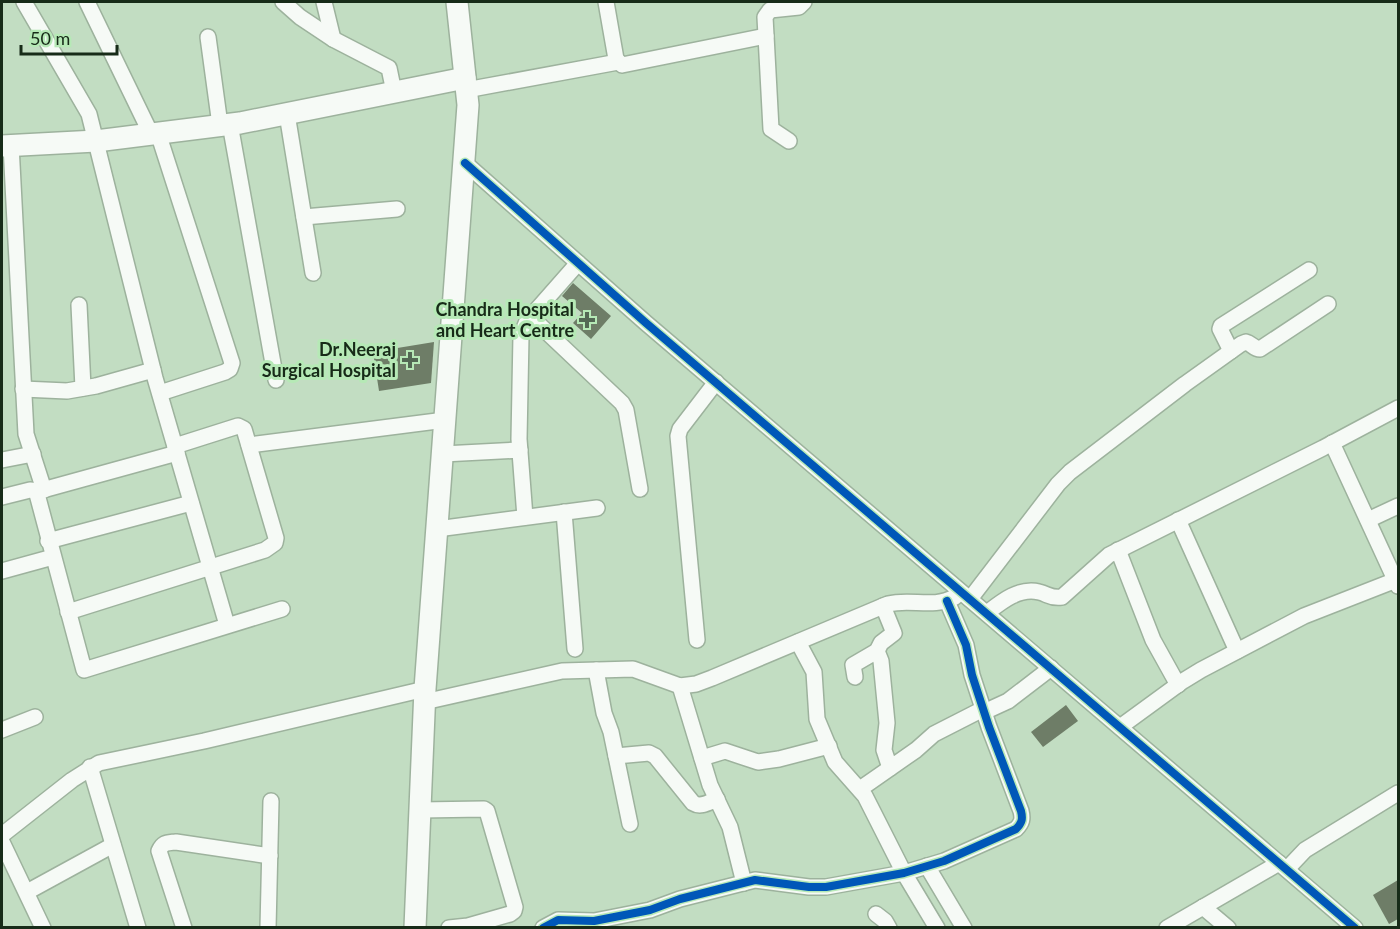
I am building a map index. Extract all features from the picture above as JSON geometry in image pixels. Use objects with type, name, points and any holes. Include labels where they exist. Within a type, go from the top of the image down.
[{"type":"main road","points":[[415,927],[424,695],[468,105],[457,2]]},
{"type":"main road","points":[[6,145],[96,141],[225,125],[394,92],[466,84]]},
{"type":"street","points":[[24,2],[89,114],[153,370],[227,626]]},
{"type":"street","points":[[87,2],[154,134],[232,363],[230,369],[225,372],[160,393]]},
{"type":"street","points":[[283,2],[300,17],[333,39],[390,68],[394,92]]},
{"type":"street","points":[[324,2],[333,39]]},
{"type":"street","points":[[606,2],[618,62]]},
{"type":"street","points":[[789,141],[771,129],[765,17],[770,10],[799,7],[804,2]]},
{"type":"street","points":[[466,84],[618,62],[622,65],[766,36]]},
{"type":"street","points":[[208,37],[276,381]]},
{"type":"street","points":[[287,114],[313,273]]},
{"type":"street","points":[[6,145],[26,434],[41,491],[37,499],[84,670],[282,609]]},
{"type":"street","points":[[465,163],[716,382],[1355,927]]},
{"type":"street","points":[[304,217],[397,209]]},
{"type":"street","points":[[525,517],[520,450],[521,336],[531,317],[578,263]]},
{"type":"street","points":[[1231,351],[1221,335],[1221,326],[1309,270]]},
{"type":"street","points":[[2,835],[90,766],[110,760],[424,695],[550,673],[633,669],[680,686],[696,684],[895,602],[938,603],[967,596],[1058,484],[1084,460],[1231,351],[1246,342],[1260,349],[1328,304]]},
{"type":"street","points":[[79,305],[83,388]]},
{"type":"street","points":[[531,317],[627,410],[640,489]]},
{"type":"street","points":[[23,389],[55,392],[83,388],[153,370]]},
{"type":"street","points":[[697,640],[678,435],[680,429],[716,382]]},
{"type":"street","points":[[987,613],[1007,598],[1028,591],[1039,592],[1052,598],[1062,597],[1109,555],[1398,408]]},
{"type":"street","points":[[249,445],[445,420]]},
{"type":"street","points":[[2,497],[30,490],[41,491],[176,449],[238,426],[244,429],[276,538],[275,543],[265,550],[68,612]]},
{"type":"street","points":[[1120,727],[1178,685],[1304,616],[1397,583],[1332,443]]},
{"type":"street","points":[[443,454],[520,450]]},
{"type":"street","points":[[2,460],[33,454]]},
{"type":"street","points":[[48,541],[191,503]]},
{"type":"street","points":[[1368,520],[1398,506]]},
{"type":"street","points":[[437,529],[597,508]]},
{"type":"street","points":[[564,512],[574,649]]},
{"type":"street","points":[[1178,520],[1237,651]]},
{"type":"street","points":[[1118,550],[1153,640],[1178,685]]},
{"type":"street","points":[[2,571],[53,557]]},
{"type":"street","points":[[543,927],[558,920],[574,924],[594,921],[627,921],[680,899],[762,880],[809,887],[826,887],[904,873],[927,866],[1006,833],[1021,824],[1023,818],[1021,811],[984,711],[966,645],[947,601]]},
{"type":"street","points":[[855,677],[853,665],[877,651],[881,643],[894,633],[883,606]]},
{"type":"street","points":[[798,642],[814,672],[817,719],[828,746],[840,769],[860,789],[904,873],[937,927]]},
{"type":"street","points":[[877,651],[881,661],[887,723],[884,750],[890,768]]},
{"type":"street","points":[[860,789],[916,750],[934,734],[1008,701],[1051,668]]},
{"type":"street","points":[[596,670],[602,706],[610,727],[630,824]]},
{"type":"street","points":[[680,686],[702,758],[730,827],[744,883]]},
{"type":"street","points":[[2,730],[34,717]]},
{"type":"street","points":[[702,758],[726,751],[758,762],[828,746]]},
{"type":"street","points":[[616,756],[649,753],[659,760],[697,806],[717,799]]},
{"type":"street","points":[[90,766],[138,927]]},
{"type":"street","points":[[1167,927],[1283,866],[1305,850],[1398,794]]},
{"type":"street","points":[[268,927],[271,801]]},
{"type":"street","points":[[420,810],[484,809],[487,811],[515,907],[510,914],[468,926],[449,927]]},
{"type":"street","points":[[2,842],[43,927]]},
{"type":"street","points":[[184,927],[159,850],[162,845],[176,842],[270,856]]},
{"type":"street","points":[[27,892],[113,845]]},
{"type":"street","points":[[927,866],[964,927]]},
{"type":"street","points":[[1203,907],[1228,927]]},
{"type":"street","points":[[876,914],[889,927]]},
{"type":"building","points":[[573,283],[611,316],[591,339],[573,323],[582,313],[562,296]]},
{"type":"building","points":[[434,342],[431,383],[379,391],[373,352]]},
{"type":"building","points":[[1066,705],[1078,721],[1043,747],[1031,732]]},
{"type":"building","points":[[1398,880],[1398,919],[1389,924],[1373,895]]},
{"type":"cycle path","points":[[465,163],[646,323],[1355,928]]},
{"type":"cycle path","points":[[543,928],[558,920],[594,921],[650,910],[680,899],[755,880],[826,887],[904,873],[944,861],[1016,829],[1022,821],[1021,811],[989,727],[972,675],[966,645],[947,601]]},
{"type":"place","name":"Chandra Hospital and Heart Centre","points":[[587,320]]},
{"type":"place","name":"Dr.Neeraj Surgical Hospital","points":[[410,360]]}]
